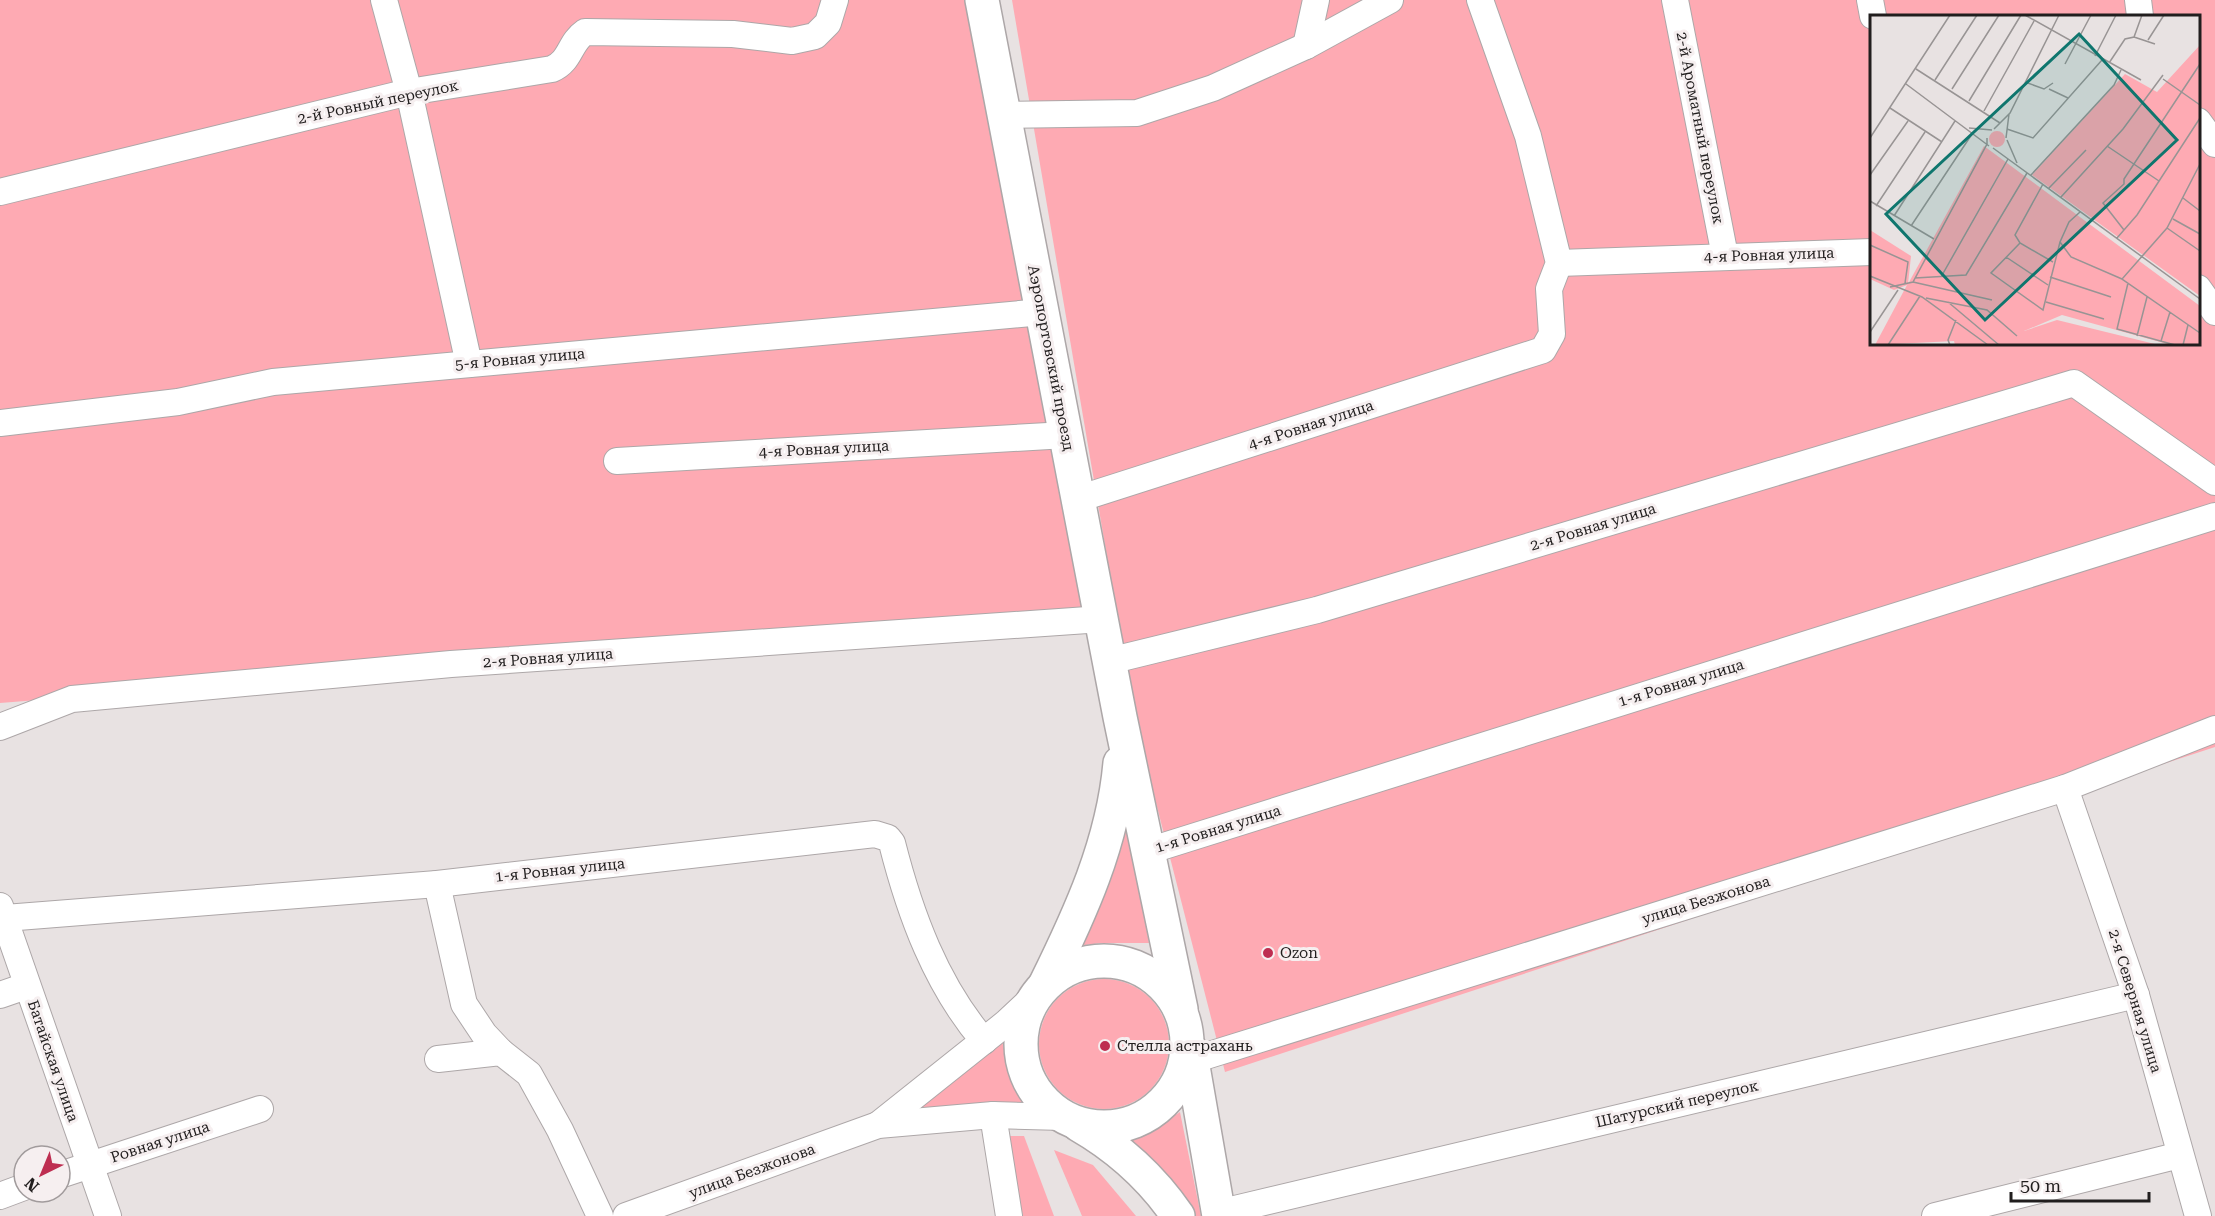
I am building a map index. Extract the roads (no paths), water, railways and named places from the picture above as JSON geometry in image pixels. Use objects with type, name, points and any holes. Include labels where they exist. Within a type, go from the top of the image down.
[{"type":"main road","name":"Аэропортовский проезд","points":[[982,0],[1120,717]]},
{"type":"main road","points":[[1120,717],[1191,1051],[1218,1215]]},
{"type":"main road","points":[[1120,717],[1117,801],[1107,839],[1078,917],[1026,1014],[1020,1046],[1028,1078],[1047,1105],[1122,1154],[1144,1175],[1178,1216]]},
{"type":"main road","points":[[1041,989],[1070,967],[1102,960],[1134,965],[1162,982],[1181,1009]]},
{"type":"main road","points":[[1069,1120],[1107,1128],[1139,1120],[1166,1101],[1183,1074],[1191,1051]]},
{"type":"street","points":[[384,0],[409,92],[469,364]]},
{"type":"street","name":"2-й Ровный переулок","points":[[0,192],[409,92],[552,69],[563,65],[576,39],[585,32],[733,34],[792,41],[815,36],[828,24],[835,0]]},
{"type":"street","points":[[1306,46],[1316,0]]},
{"type":"street","points":[[1004,115],[1137,113],[1213,88],[1306,46],[1390,0]]},
{"type":"street","points":[[1480,0],[1528,136],[1559,264]]},
{"type":"street","name":"2-й Ароматный переулок","points":[[1675,0],[1725,256]]},
{"type":"street","points":[[1870,0],[1873,15]]},
{"type":"street","points":[[2138,0],[2140,15]]},
{"type":"street","points":[[2200,122],[2215,144]]},
{"type":"street","name":"4-я Ровная улица","points":[[1078,500],[1543,350],[1552,334],[1548,289],[1559,264],[1870,252]]},
{"type":"street","points":[[2200,290],[2215,312]]},
{"type":"street","name":"5-я Ровная улица","points":[[0,423],[178,402],[273,382],[1042,312]]},
{"type":"street","name":"2-я Ровная улица","points":[[1109,661],[1317,610],[2074,383],[2215,482]]},
{"type":"street","name":"4-я Ровная улица","points":[[617,461],[1066,435]]},
{"type":"street","name":"1-я Ровная улица","points":[[1148,851],[2215,516]]},
{"type":"street","name":"2-я Ровная улица","points":[[0,727],[72,699],[450,664],[1102,620]]},
{"type":"street","name":"улица Безжонова","points":[[1191,1051],[2066,788],[2215,729]]},
{"type":"street","name":"2-я Северная улица","points":[[2066,788],[2136,995],[2198,1216]]},
{"type":"street","name":"1-я Ровная улица","points":[[2,912],[437,884],[882,835],[892,843],[927,952],[949,993],[984,1041]]},
{"type":"street","points":[[437,884],[464,1004],[484,1034],[501,1052],[529,1074],[560,1130],[600,1216]]},
{"type":"street","name":"Батайская улица","points":[[2,912],[108,1216]]},
{"type":"street","points":[[0,995],[26,986]]},
{"type":"street","points":[[878,1125],[984,1041],[1041,989]]},
{"type":"street","name":"Шатурский переулок","points":[[1218,1215],[2136,995]]},
{"type":"street","points":[[438,1059],[501,1052]]},
{"type":"street","name":"Ровная улица","points":[[72,1171],[260,1109]]},
{"type":"street","points":[[878,1125],[1031,1114],[1069,1120]]},
{"type":"street","points":[[993,1115],[1009,1216]]},
{"type":"street","name":"улица Безжонова","points":[[626,1216],[878,1125]]},
{"type":"street","points":[[1935,1216],[2180,1155]]},
{"type":"place","name":"Ozon","points":[[1268,953]]},
{"type":"place","name":"Стелла астрахань","points":[[1105,1046]]}]
